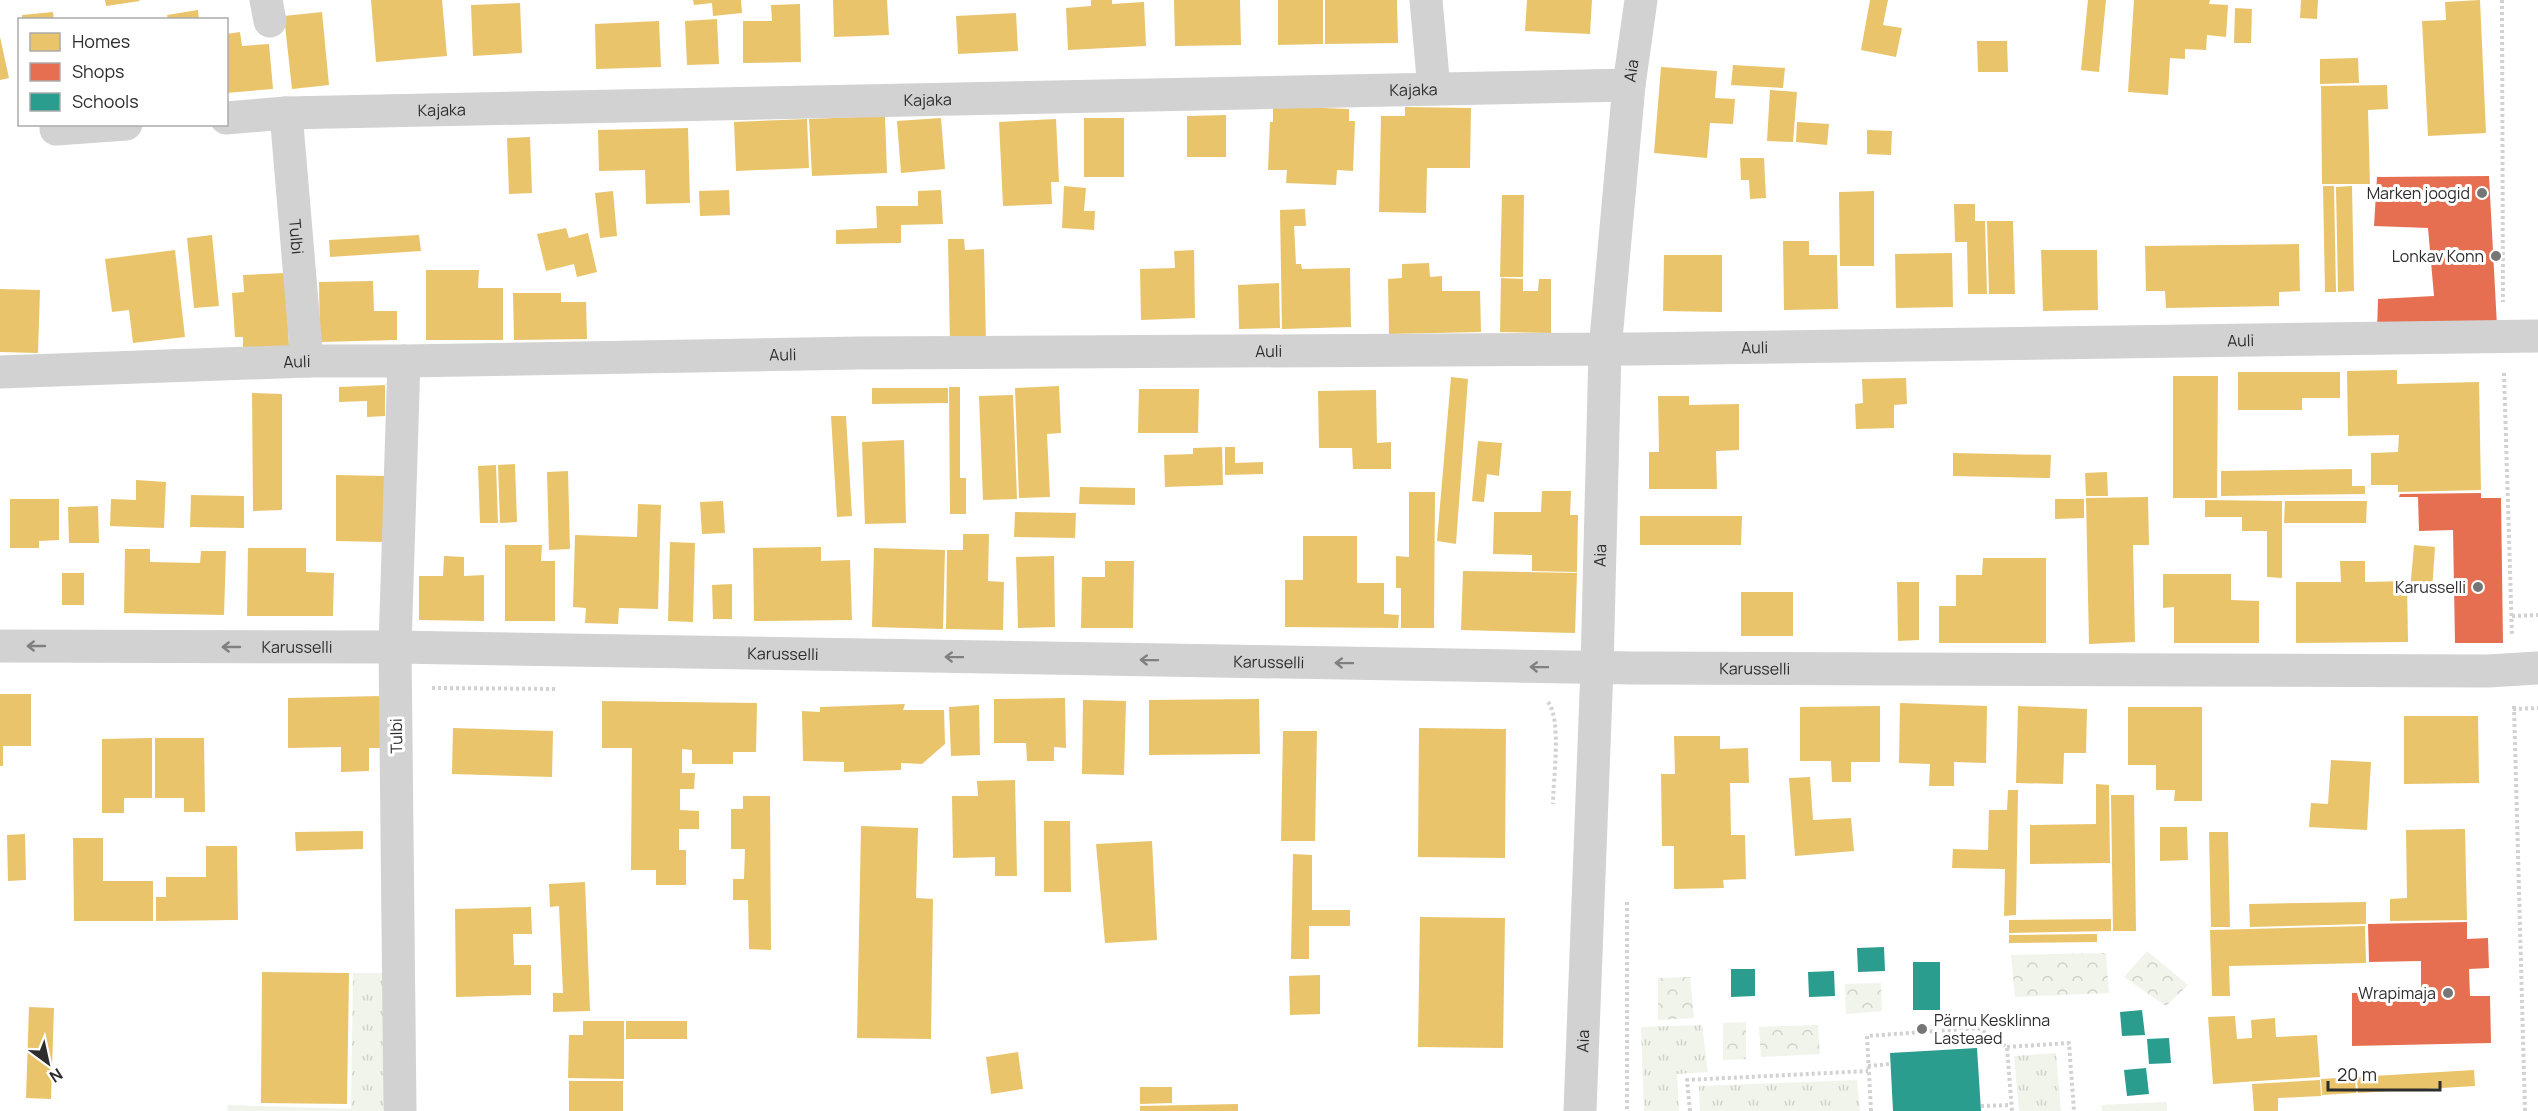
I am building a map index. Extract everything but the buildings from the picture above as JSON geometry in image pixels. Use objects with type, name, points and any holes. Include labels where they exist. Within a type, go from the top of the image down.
[{"type":"street","points":[[1426,0],[1434,89]]},
{"type":"street","name":"Aia","points":[[1580,1111],[1597,668],[1605,350],[1629,85],[1641,0]]},
{"type":"street","name":"Kajaka","points":[[228,118],[286,113],[1629,85]]},
{"type":"street","name":"Tulbi","points":[[286,113],[307,361]]},
{"type":"street","points":[[56,129],[98,126]]},
{"type":"street","name":"Auli","points":[[0,372],[307,361],[859,353],[1605,350],[2538,336]]},
{"type":"street","name":"Tulbi","points":[[400,1111],[395,647],[404,361]]},
{"type":"street","name":"Karusselli","points":[[0,646],[395,647],[1597,668],[2526,669]]},
{"type":"path","points":[[2502,0],[2503,336],[2512,616],[2526,669],[2514,709],[2525,1111]]},
{"type":"path","points":[[2512,616],[2538,615]]},
{"type":"path","points":[[395,688],[561,689]]},
{"type":"path","points":[[1543,696],[1553,709],[1555,725],[1553,807]]},
{"type":"path","points":[[2514,709],[2538,708]]},
{"type":"path","points":[[1627,899],[1627,1111]]},
{"type":"path","points":[[1871,1111],[1867,1036],[1978,1028],[2007,1047],[2069,1043],[2074,1111]]},
{"type":"path","points":[[2007,1047],[2012,1111]]},
{"type":"path","points":[[1868,1065],[1890,1064]]},
{"type":"path","points":[[1690,1111],[1687,1080],[1869,1071]]},
{"type":"path","points":[[1981,1106],[2011,1105]]},
{"type":"green space","points":[[2147,951],[2188,985],[2166,1006],[2124,977]]},
{"type":"green space","points":[[2106,953],[2109,993],[2015,997],[2011,955]]},
{"type":"green space","points":[[353,973],[384,973],[383,1111],[228,1111],[227,1105],[351,1109]]},
{"type":"green space","points":[[1690,977],[1694,1018],[1658,1020],[1658,978]]},
{"type":"green space","points":[[1881,983],[1882,1011],[1846,1014],[1845,984]]},
{"type":"green space","points":[[1746,1022],[1746,1059],[1723,1060],[1723,1023]]},
{"type":"green space","points":[[1702,1025],[1708,1072],[1677,1074],[1679,1111],[1644,1111],[1641,1027]]},
{"type":"green space","points":[[1818,1025],[1820,1054],[1761,1057],[1759,1027]]},
{"type":"green space","points":[[2056,1053],[2061,1111],[2019,1111],[2014,1056]]},
{"type":"green space","points":[[1857,1080],[1860,1111],[1700,1111],[1699,1086]]},
{"type":"green space","points":[[2167,1102],[2167,1111],[2102,1111],[2101,1105]]},
{"type":"place","name":"Marken joogid","points":[[2482,193]]},
{"type":"place","name":"Lonkav Konn","points":[[2496,256]]},
{"type":"place","name":"Karusselli","points":[[2478,587]]},
{"type":"place","name":"Wrapimaja","points":[[2448,993]]},
{"type":"place","name":"Pärnu Kesklinna Lasteaed","points":[[1922,1029]]}]
